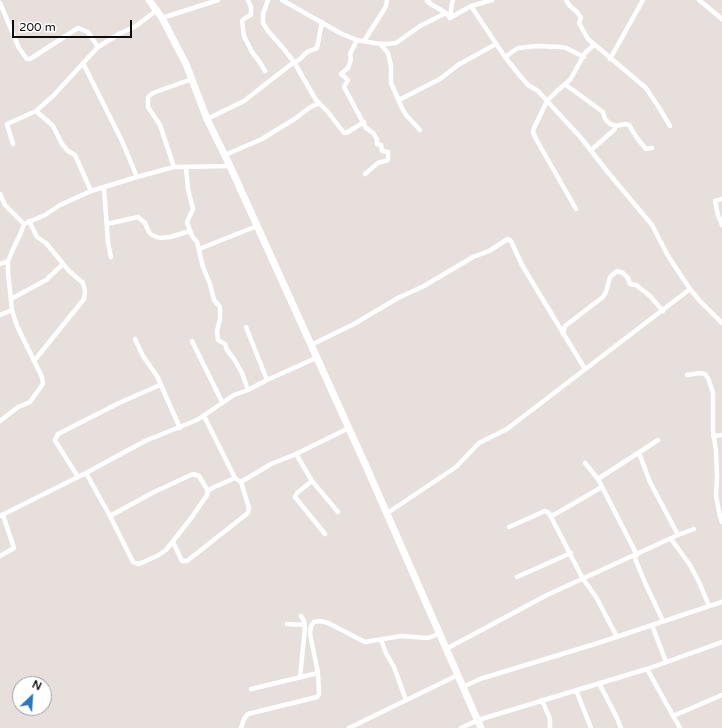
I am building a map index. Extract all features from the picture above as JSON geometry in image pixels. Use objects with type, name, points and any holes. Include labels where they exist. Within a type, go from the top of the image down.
[{"type":"main road","points":[[149,0],[162,18],[192,79],[207,119],[225,155],[386,514],[406,555],[481,728]]},
{"type":"street","points":[[162,18],[218,0]]},
{"type":"street","points":[[248,0],[252,7],[251,15],[242,21],[244,36],[252,52],[265,71]]},
{"type":"street","points":[[268,0],[263,14],[263,23],[294,62],[312,94],[344,133],[364,122]]},
{"type":"street","points":[[282,0],[342,34],[358,40],[380,44],[396,43],[420,26],[446,13]]},
{"type":"street","points":[[364,41],[386,6],[387,0]]},
{"type":"street","points":[[429,0],[427,1],[429,3],[446,13],[450,18]]},
{"type":"street","points":[[450,18],[453,0]]},
{"type":"street","points":[[450,18],[471,6],[492,0]]},
{"type":"street","points":[[566,0],[581,18],[579,23],[588,39],[646,88],[670,126]]},
{"type":"street","points":[[610,59],[643,0]]},
{"type":"street","points":[[699,0],[722,20]]},
{"type":"street","points":[[0,3],[19,48],[27,59],[30,59],[78,28],[88,32],[98,47]]},
{"type":"street","points":[[471,6],[505,57],[528,85],[538,91],[548,101],[591,150],[652,225],[665,252],[690,289],[722,323]]},
{"type":"street","points":[[13,144],[8,124],[36,111],[53,96],[98,47],[119,34],[136,26],[157,10]]},
{"type":"street","points":[[207,119],[244,101],[294,62],[299,60],[307,52],[317,48],[322,22]]},
{"type":"street","points":[[358,40],[350,54],[351,59],[348,68],[340,74],[348,80],[344,87],[366,128],[378,139],[377,144],[381,145],[382,151],[388,152],[388,160],[378,163],[365,174]]},
{"type":"street","points":[[380,44],[388,52],[391,66],[391,83],[406,115],[420,130]]},
{"type":"street","points":[[399,100],[440,79],[458,65],[496,44]]},
{"type":"street","points":[[576,209],[546,158],[533,132],[548,101],[557,91],[566,85],[576,73],[585,53],[594,45]]},
{"type":"street","points":[[505,57],[518,48],[537,46],[566,48],[584,57]]},
{"type":"street","points":[[83,63],[122,141],[137,177]]},
{"type":"street","points":[[174,167],[160,125],[148,107],[148,97],[153,93],[192,79]]},
{"type":"street","points":[[566,85],[603,112],[605,119],[610,124],[616,126],[625,124],[629,125],[646,149],[652,148]]},
{"type":"street","points":[[225,155],[262,139],[319,102]]},
{"type":"street","points":[[36,111],[53,126],[62,144],[68,151],[75,155],[91,191]]},
{"type":"street","points":[[607,135],[610,124]]},
{"type":"street","points":[[591,150],[601,143],[616,126]]},
{"type":"street","points":[[0,421],[18,407],[30,402],[42,387],[43,381],[17,326],[12,310],[8,261],[24,224],[45,215],[60,205],[91,191],[137,177],[174,167],[186,168],[230,166]]},
{"type":"street","points":[[186,168],[188,189],[193,209],[187,222],[192,236],[197,242],[203,267],[210,284],[214,300],[220,307],[220,319],[217,331],[218,340],[225,344],[227,350],[242,373],[248,390]]},
{"type":"street","points":[[104,187],[108,243],[111,257]]},
{"type":"street","points":[[0,194],[1,200],[5,205],[24,224]]},
{"type":"street","points":[[722,199],[715,201],[722,225]]},
{"type":"street","points":[[107,224],[138,217],[146,223],[149,232],[152,235],[160,238],[170,237],[190,231]]},
{"type":"street","points":[[29,221],[37,237],[46,243],[69,271],[83,283],[85,291],[84,299],[34,361]]},
{"type":"street","points":[[199,249],[256,226]]},
{"type":"street","points":[[311,345],[354,324],[398,298],[424,286],[473,257],[489,251],[508,239],[511,241],[522,265],[585,369]]},
{"type":"street","points":[[0,264],[8,261]]},
{"type":"street","points":[[11,299],[46,280],[63,264]]},
{"type":"street","points":[[563,334],[565,326],[603,297],[610,277],[617,271],[623,273],[628,278],[630,284],[636,285],[650,296],[663,311]]},
{"type":"street","points":[[386,514],[456,467],[479,443],[507,429],[690,289]]},
{"type":"street","points":[[0,315],[12,310]]},
{"type":"street","points":[[246,327],[267,380]]},
{"type":"street","points":[[136,339],[143,356],[157,376],[180,428]]},
{"type":"street","points":[[192,341],[222,402]]},
{"type":"street","points":[[0,556],[14,548],[2,516],[145,441],[180,428],[204,416],[234,394],[248,390],[316,358]]},
{"type":"street","points":[[687,375],[703,373],[708,378],[713,393],[713,436],[716,451],[716,496],[722,522]]},
{"type":"street","points":[[78,477],[55,440],[58,434],[119,403],[160,385]]},
{"type":"street","points":[[173,542],[182,561],[187,561],[248,513],[249,508],[241,482],[236,478],[204,416]]},
{"type":"street","points":[[241,482],[271,464],[296,454],[348,428]]},
{"type":"street","points":[[713,436],[722,435]]},
{"type":"street","points":[[598,479],[658,440]]},
{"type":"street","points":[[639,453],[650,482],[678,535]]},
{"type":"street","points":[[296,454],[312,482],[338,512]]},
{"type":"street","points":[[585,463],[598,479],[636,555],[646,585],[663,621]]},
{"type":"street","points":[[86,473],[134,562],[137,564],[157,556],[166,550],[200,507],[208,491],[236,478]]},
{"type":"street","points":[[110,516],[154,492],[193,474],[199,476],[208,491]]},
{"type":"street","points":[[312,482],[297,493],[295,497],[326,534]]},
{"type":"street","points":[[552,516],[602,487]]},
{"type":"street","points":[[509,527],[545,511],[549,512],[583,579],[596,597],[617,636]]},
{"type":"street","points":[[446,649],[547,595],[694,529]]},
{"type":"street","points":[[671,539],[690,565],[709,606]]},
{"type":"street","points":[[517,577],[571,553]]},
{"type":"street","points":[[464,687],[480,679],[722,602]]},
{"type":"street","points":[[300,677],[304,625],[304,621],[301,616]]},
{"type":"street","points":[[241,728],[244,719],[248,714],[317,697],[320,690],[310,634],[311,626],[314,622],[320,621],[328,623],[365,642],[401,636],[428,638],[439,634]]},
{"type":"street","points":[[287,624],[304,625]]},
{"type":"street","points":[[652,625],[666,662]]},
{"type":"street","points":[[381,640],[394,667],[406,700]]},
{"type":"street","points":[[461,728],[478,720],[647,669],[722,642]]},
{"type":"street","points":[[647,669],[680,728]]},
{"type":"street","points":[[251,689],[318,673]]},
{"type":"street","points":[[349,728],[458,675]]},
{"type":"street","points":[[598,683],[621,728]]},
{"type":"street","points":[[576,690],[591,728]]},
{"type":"street","points":[[673,716],[721,697]]},
{"type":"street","points":[[542,700],[550,719],[550,728]]}]
